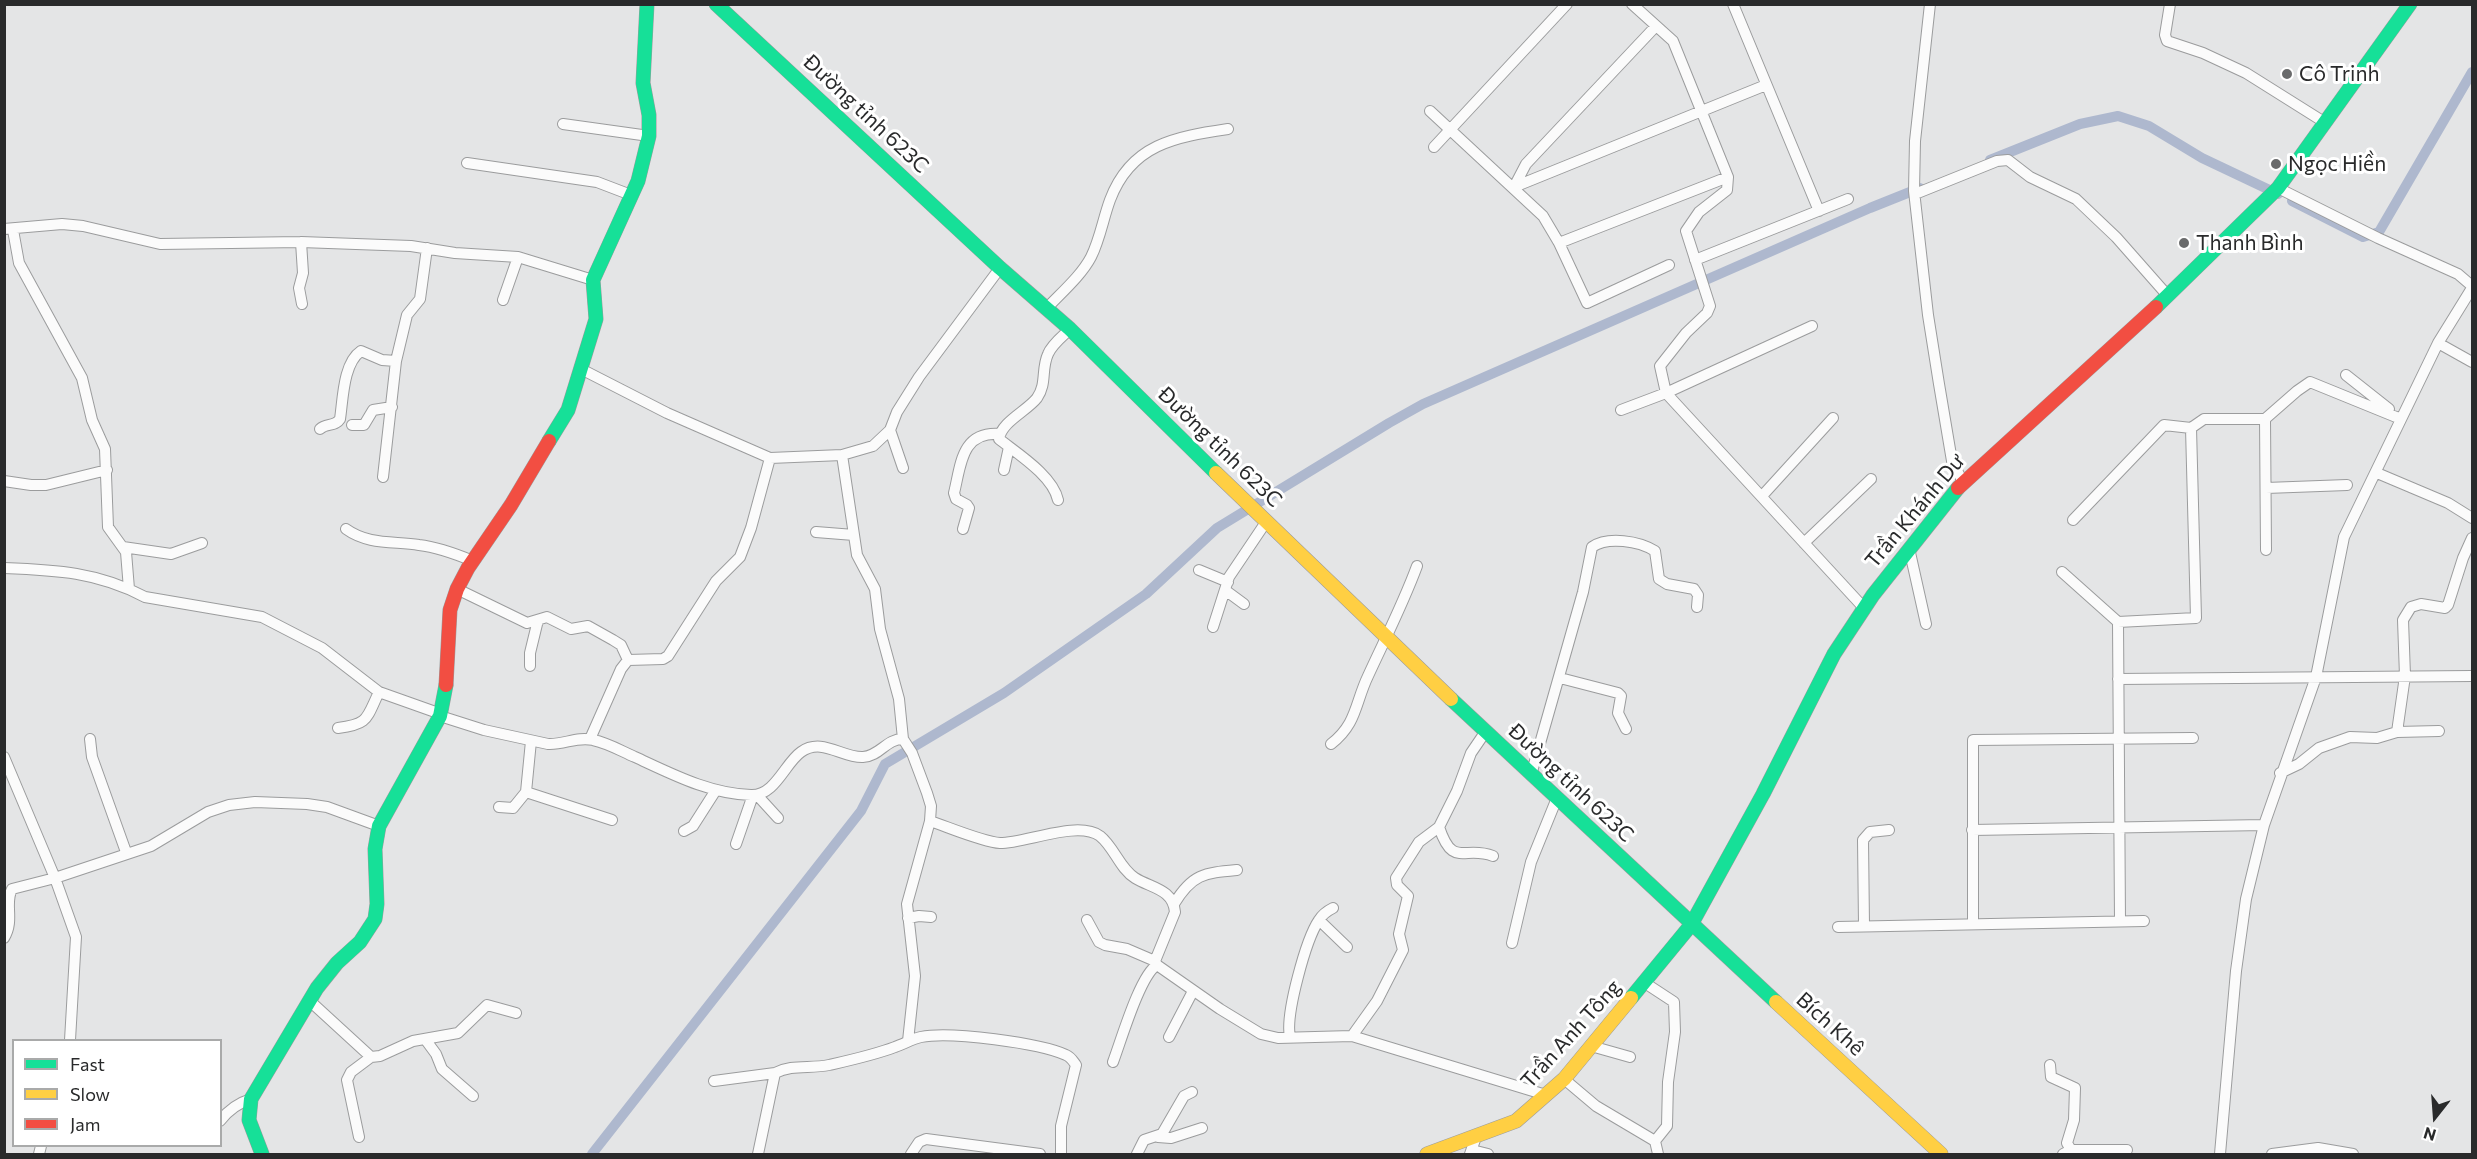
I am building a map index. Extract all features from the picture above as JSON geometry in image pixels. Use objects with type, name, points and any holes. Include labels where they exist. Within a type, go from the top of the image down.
[{"type":"street","points":[[262,1155],[248,1117],[248,1106],[311,1002],[317,988],[337,963],[360,942],[375,919],[377,904],[375,849],[379,826],[441,715],[447,678],[450,610],[457,590],[568,410],[596,319],[594,280],[642,170],[649,136],[649,115],[643,82],[647,4]]},
{"type":"street","name":"Đường tỉnh 623C","points":[[716,4],[1000,268],[1070,329],[1250,507],[1691,925]]},
{"type":"street","points":[[1434,147],[1567,4]]},
{"type":"street","points":[[1632,4],[1673,41],[1728,177],[1727,190],[1699,212],[1686,231],[1710,306],[1707,313],[1686,333],[1660,366],[1666,393],[1864,608]]},
{"type":"street","points":[[1733,4],[1819,211]]},
{"type":"street","points":[[1930,4],[1915,141],[1914,190],[1928,315],[1939,384],[1952,461],[1963,482]]},
{"type":"street","points":[[2170,4],[2165,35],[2167,41],[2203,53],[2246,73],[2324,122]]},
{"type":"street","name":"Trần Khánh Dư","points":[[1691,925],[1763,794],[1833,654],[1909,548],[1963,482],[2169,296],[2274,192],[2410,4]]},
{"type":"street","points":[[1514,188],[1526,164],[1656,26]]},
{"type":"street","points":[[1514,188],[1766,85]]},
{"type":"street","points":[[1430,111],[1543,216],[1559,243],[1587,303],[1669,265]]},
{"type":"street","points":[[563,124],[649,136]]},
{"type":"street","points":[[1046,309],[1089,261],[1113,192],[1133,163],[1151,149],[1169,140],[1228,129]]},
{"type":"street","points":[[1914,190],[1997,161],[2008,160],[2030,177],[2076,199],[2116,237],[2169,296]]},
{"type":"street","points":[[467,163],[597,182],[631,195]]},
{"type":"street","points":[[1559,243],[1728,177]]},
{"type":"street","points":[[2220,1155],[2236,971],[2246,899],[2264,825],[2280,773],[2316,677],[2344,537],[2438,343],[2472,287],[2458,274],[2274,192]]},
{"type":"street","points":[[1695,260],[1848,199]]},
{"type":"street","points":[[129,589],[127,554],[108,527],[105,449],[92,420],[82,378],[19,263],[9,229],[62,225],[83,226],[160,244],[301,242],[411,246],[455,253],[518,257],[594,280]]},
{"type":"street","points":[[301,242],[303,273],[299,288],[302,304]]},
{"type":"street","points":[[383,477],[396,361],[407,315],[420,299],[424,285],[427,248]]},
{"type":"street","points":[[503,300],[518,257]]},
{"type":"street","points":[[581,369],[667,413],[770,458],[842,455],[873,446],[890,430],[897,412],[919,377],[1000,268]]},
{"type":"street","points":[[1621,410],[1666,393],[1812,326]]},
{"type":"street","points":[[1058,500],[1052,485],[999,439],[1000,434],[1035,400],[1044,385],[1048,354],[1070,329]]},
{"type":"street","points":[[2438,343],[2472,362]]},
{"type":"street","points":[[320,429],[323,426],[334,424],[339,419],[348,371],[357,354],[361,351],[382,360],[396,361]]},
{"type":"street","points":[[2346,375],[2401,419]]},
{"type":"street","points":[[2073,520],[2164,424],[2191,428],[2204,419],[2265,419],[2296,391],[2310,382],[2401,419]]},
{"type":"street","points":[[352,425],[363,426],[373,410],[392,407]]},
{"type":"street","points":[[1762,496],[1833,418]]},
{"type":"street","points":[[2265,419],[2266,550]]},
{"type":"street","points":[[2062,572],[2118,622],[2196,618],[2191,428]]},
{"type":"street","points":[[890,430],[903,468]]},
{"type":"street","points":[[963,529],[969,508],[968,505],[956,499],[954,493],[963,456],[976,438],[991,433],[1000,434]]},
{"type":"street","points":[[1004,470],[1009,447]]},
{"type":"street","points":[[842,455],[857,555],[875,589],[880,629],[899,699],[907,746],[931,807],[930,821],[908,894],[908,918],[915,975],[908,1041]]},
{"type":"street","points":[[628,660],[663,659],[668,656],[716,581],[740,557],[751,528],[770,458]]},
{"type":"street","points":[[4,481],[46,485],[107,470]]},
{"type":"street","points":[[2377,473],[2448,503],[2472,518]]},
{"type":"street","points":[[1804,543],[1871,479]]},
{"type":"street","points":[[2266,488],[2347,485]]},
{"type":"street","points":[[1213,627],[1226,586],[1249,545],[1266,522]]},
{"type":"street","points":[[346,529],[361,537],[380,542],[420,545],[473,561]]},
{"type":"street","points":[[816,532],[854,535]]},
{"type":"street","points":[[2397,732],[2405,676],[2403,620],[2405,614],[2411,607],[2421,604],[2445,608],[2448,605],[2472,538]]},
{"type":"street","points":[[1531,775],[1583,592],[1590,552],[1596,544],[1624,541],[1655,551],[1659,579],[1667,584],[1694,589],[1698,595],[1697,607]]},
{"type":"street","points":[[123,547],[171,554],[202,543]]},
{"type":"street","points":[[1909,548],[1926,624]]},
{"type":"street","points":[[1331,744],[1346,730],[1353,719],[1366,679],[1401,609],[1417,566]]},
{"type":"street","points":[[4,568],[68,571],[90,575],[145,597],[262,617],[322,648],[380,692],[441,715],[531,741],[558,745],[577,738],[606,743],[680,778],[716,790],[755,795],[771,786],[801,752],[809,748],[819,746],[855,757],[864,757],[879,752],[890,741],[907,746]]},
{"type":"street","points":[[1199,570],[1226,586],[1244,604]]},
{"type":"street","points":[[457,590],[527,623],[547,617],[571,629],[588,626],[621,645],[628,660]]},
{"type":"street","points":[[530,666],[530,653],[538,620]]},
{"type":"street","points":[[2118,622],[2120,920]]},
{"type":"street","points":[[590,739],[621,669],[628,660]]},
{"type":"street","points":[[2118,679],[2472,675]]},
{"type":"street","points":[[1560,678],[1618,693],[1621,696],[1618,713],[1626,729]]},
{"type":"street","points":[[338,728],[360,724],[365,720],[380,692]]},
{"type":"street","points":[[1352,1036],[1377,1001],[1403,950],[1399,934],[1408,897],[1397,885],[1396,878],[1419,842],[1439,827],[1457,791],[1471,753],[1486,731]]},
{"type":"street","points":[[2280,773],[2299,764],[2319,748],[2350,737],[2377,738],[2397,732],[2439,731]]},
{"type":"street","points":[[1973,923],[1973,740],[2193,738]]},
{"type":"street","points":[[90,739],[92,757],[126,852]]},
{"type":"street","points":[[499,807],[513,808],[526,792],[531,741]]},
{"type":"street","points":[[4,757],[55,878],[76,937],[70,1039]]},
{"type":"street","points":[[684,831],[693,826],[716,790]]},
{"type":"street","points":[[526,792],[612,820]]},
{"type":"street","points":[[755,795],[778,818]]},
{"type":"street","points":[[736,844],[755,795]]},
{"type":"street","points":[[1512,943],[1531,862],[1557,798]]},
{"type":"street","points":[[4,938],[9,931],[11,917],[8,887],[55,878],[126,852],[151,846],[208,812],[229,805],[255,802],[307,804],[327,807],[379,826]]},
{"type":"street","points":[[930,821],[997,843],[1027,840],[1049,832],[1093,833],[1100,837],[1131,875],[1164,891],[1174,904],[1175,912],[1156,963],[1139,992],[1113,1062]]},
{"type":"street","points":[[1972,830],[2264,825]]},
{"type":"street","points":[[1439,827],[1444,843],[1450,849],[1464,855],[1484,853],[1493,856]]},
{"type":"street","points":[[1864,925],[1863,840],[1870,832],[1889,830]]},
{"type":"street","points":[[1174,904],[1184,888],[1196,877],[1237,870]]},
{"type":"street","points":[[1290,1037],[1289,1020],[1300,972],[1319,920],[1333,908]]},
{"type":"street","points":[[908,918],[931,917]]},
{"type":"street","points":[[1087,920],[1099,942],[1127,949],[1156,963],[1193,991],[1261,1034],[1278,1038],[1352,1036],[1546,1095]]},
{"type":"street","points":[[1319,920],[1347,947]]},
{"type":"street","points":[[1838,927],[2144,921]]},
{"type":"street","name":"Trần Anh Tông","points":[[1427,1155],[1473,1147],[1516,1121],[1546,1095],[1564,1079],[1691,925]]},
{"type":"street","name":"Bích Khê","points":[[1691,925],[1941,1155]]},
{"type":"street","points":[[1645,982],[1674,1002],[1675,1032],[1668,1082],[1667,1126],[1655,1141]]},
{"type":"street","points":[[1169,1037],[1193,991]]},
{"type":"street","points":[[311,1002],[371,1057]]},
{"type":"street","points":[[359,1137],[347,1080],[351,1072],[371,1057],[380,1056],[413,1041],[458,1033],[487,1005],[516,1013]]},
{"type":"street","points":[[714,1081],[775,1073],[792,1067],[820,1066],[897,1047],[922,1037],[985,1038],[1051,1050],[1072,1058],[1076,1065],[1061,1126],[1060,1155]]},
{"type":"street","points":[[425,1039],[436,1054],[442,1069],[473,1096]]},
{"type":"street","points":[[1591,1046],[1630,1057]]},
{"type":"street","points":[[2050,1065],[2050,1077],[2075,1088],[2074,1120],[2067,1143],[2067,1152],[2127,1150]]},
{"type":"street","points":[[758,1155],[775,1073]]},
{"type":"street","points":[[1564,1079],[1596,1106],[1655,1141],[1658,1155]]},
{"type":"street","points":[[1158,1137],[1166,1130],[1184,1096],[1192,1092]]},
{"type":"street","points":[[222,1119],[240,1102],[252,1099]]},
{"type":"street","points":[[1137,1155],[1144,1140],[1158,1137],[1171,1138],[1202,1128]]},
{"type":"street","points":[[911,1155],[919,1142],[926,1139],[955,1142],[990,1151],[1040,1155]]},
{"type":"street","points":[[952,1155],[955,1142]]},
{"type":"street","points":[[1473,1147],[1488,1155]]},
{"type":"street","points":[[2272,1155],[2318,1148],[2353,1155]]},
{"type":"waterway","points":[[2292,201],[2363,237],[2379,232],[2472,72]]},
{"type":"waterway","points":[[1990,160],[2080,124],[2118,116],[2149,126],[2202,158],[2278,194]]},
{"type":"waterway","points":[[592,1154],[861,811],[885,764],[1004,693],[1146,594],[1217,528],[1423,404],[1920,188]]},
{"type":"traffic: fast","points":[[549,441],[568,410],[596,319],[593,280],[638,181],[649,136],[649,115],[643,83],[647,4]]},
{"type":"traffic: fast","points":[[716,4],[1000,268],[1070,329],[1216,473]]},
{"type":"traffic: fast","points":[[2156,307],[2278,188],[2410,4]]},
{"type":"traffic: fast","points":[[1631,998],[1691,925],[1763,794],[1834,654],[1873,595],[1958,488]]},
{"type":"traffic: fast","points":[[262,1154],[249,1120],[251,1099],[317,988],[337,963],[360,942],[375,919],[377,904],[375,849],[379,826],[440,716],[446,685]]},
{"type":"traffic: fast","points":[[1451,699],[1776,1002]]},
{"type":"traffic: slow","points":[[1216,473],[1451,699]]},
{"type":"traffic: slow","points":[[1427,1154],[1516,1121],[1564,1079],[1631,998]]},
{"type":"traffic: slow","points":[[1776,1002],[1941,1154]]},
{"type":"traffic: jam","points":[[1958,488],[2156,307]]},
{"type":"traffic: jam","points":[[446,685],[450,610],[457,589],[549,441]]},
{"type":"place","name":"Cô Trinh","points":[[2287,74]]},
{"type":"place","name":"Ngọc Hiền","points":[[2276,164]]},
{"type":"place","name":"Thanh Bình","points":[[2184,243]]}]
